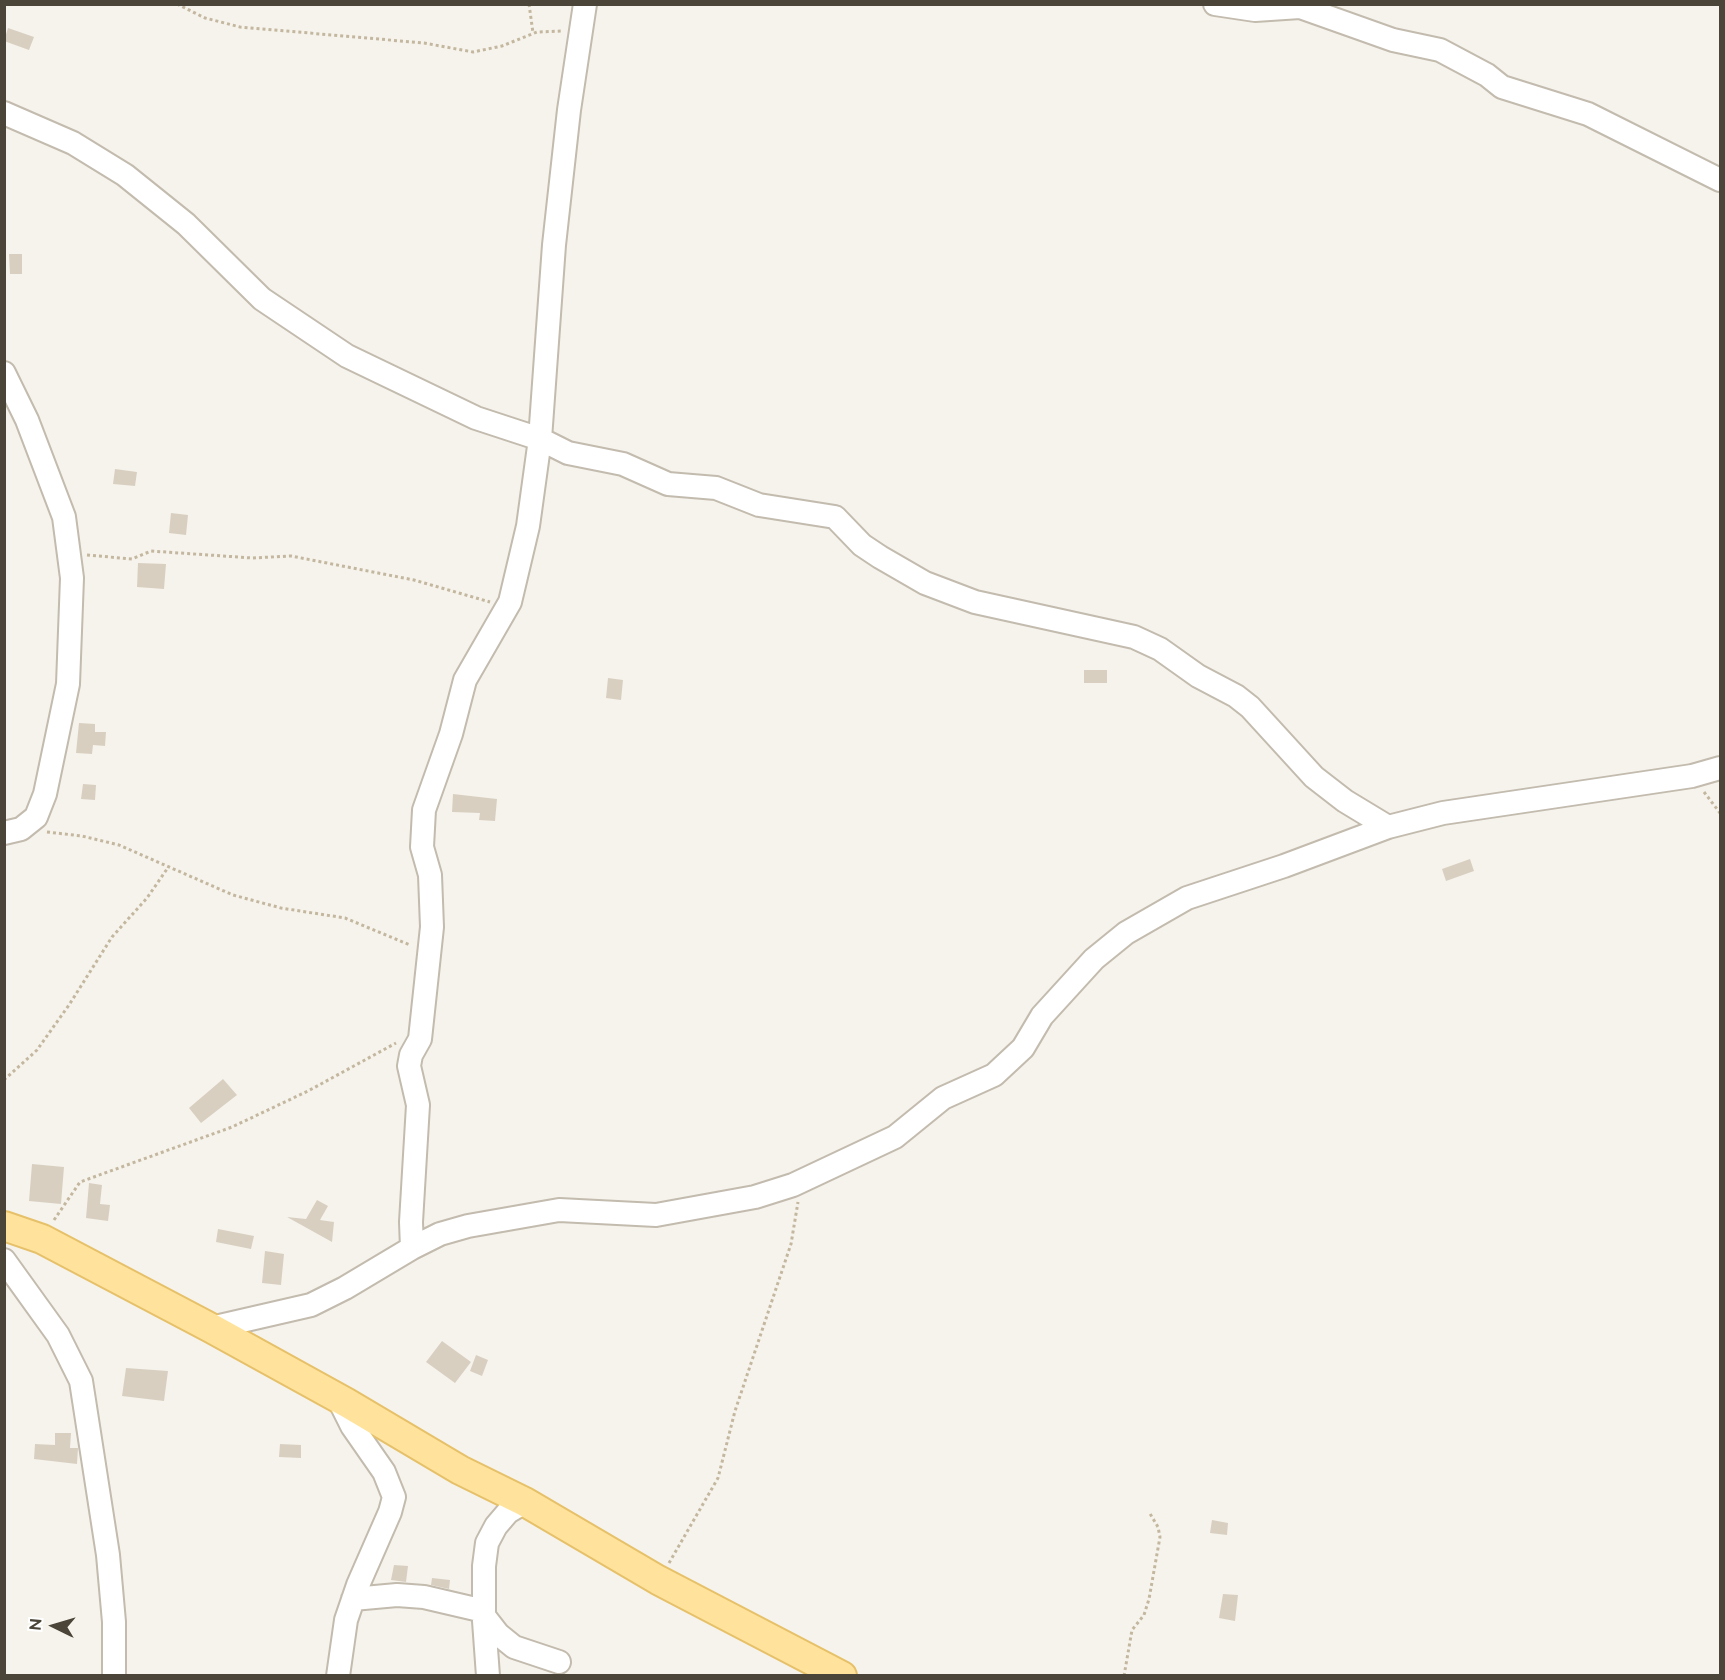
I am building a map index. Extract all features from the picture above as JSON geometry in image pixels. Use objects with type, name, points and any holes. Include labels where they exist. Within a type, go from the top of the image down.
[{"type":"main road","points":[[4,1226],[42,1239],[211,1328],[338,1398],[460,1470],[525,1502],[658,1580],[842,1676]]},
{"type":"street","points":[[412,1248],[411,1222],[418,1105],[408,1066],[420,1039],[433,900],[422,847],[424,810],[451,734],[465,680],[510,602],[528,526],[540,439],[554,245],[585,4]]},
{"type":"street","points":[[1215,4],[1255,10],[1300,8],[1393,40],[1440,51],[1487,75],[1502,87],[1588,114],[1720,180]]},
{"type":"street","points":[[4,113],[73,143],[125,175],[186,224],[262,299],[347,356],[476,418],[540,439],[568,453],[623,464],[668,484],[716,488],[759,505],[835,517],[880,558],[925,583],[975,602],[1117,631],[1143,641],[1160,649],[1198,676],[1236,696],[1250,707],[1314,777],[1345,801],[1388,827]]},
{"type":"street","points":[[4,373],[13,410],[61,508],[70,553],[72,646],[68,684],[45,794],[36,818],[13,831]]},
{"type":"street","points":[[211,1328],[311,1305],[345,1288],[412,1248],[440,1234],[468,1226],[559,1210],[656,1215],[744,1199],[793,1185],[895,1137],[943,1098],[994,1075],[1023,1048],[1042,1016],[1094,958],[1155,915],[1215,887],[1284,866],[1388,827],[1443,813],[1692,776],[1720,768]]},
{"type":"street","points":[[4,1260],[58,1335],[81,1381],[108,1555],[114,1622],[109,1673]]},
{"type":"street","points":[[338,1398],[352,1426],[384,1472],[393,1497],[390,1512],[346,1620],[338,1676]]},
{"type":"street","points":[[488,1676],[484,1566],[490,1535],[508,1512],[525,1502]]},
{"type":"street","points":[[353,1599],[389,1595],[445,1600],[484,1614],[498,1634],[514,1647],[559,1662]]},
{"type":"path","points":[[177,4],[205,18],[240,27],[424,43],[462,51],[486,51],[533,33],[581,27]]},
{"type":"path","points":[[529,4],[533,33]]},
{"type":"path","points":[[70,553],[132,559],[151,551],[252,558],[291,556],[414,580],[484,601],[510,602]]},
{"type":"path","points":[[1692,776],[1720,813]]},
{"type":"path","points":[[13,831],[100,840],[139,853],[168,868],[250,901],[362,924],[406,943],[427,958]]},
{"type":"path","points":[[4,1080],[37,1050],[112,937],[147,898],[168,868]]},
{"type":"path","points":[[42,1239],[74,1187],[80,1182],[232,1127],[308,1091],[377,1054],[422,1024]]},
{"type":"path","points":[[658,1580],[713,1488],[720,1470],[735,1411],[791,1244],[799,1209],[793,1185]]},
{"type":"path","points":[[1124,1676],[1132,1630],[1144,1615],[1149,1599],[1160,1536],[1158,1527],[1149,1512]]},
{"type":"building","points":[[8,28],[34,37],[29,50],[4,41]]},
{"type":"building","points":[[9,254],[22,254],[22,274],[10,274]]},
{"type":"building","points":[[115,469],[137,472],[135,486],[113,484]]},
{"type":"building","points":[[171,513],[188,515],[186,535],[169,533]]},
{"type":"building","points":[[138,563],[166,564],[164,589],[137,587]]},
{"type":"building","points":[[1084,670],[1107,670],[1107,683],[1084,683]]},
{"type":"building","points":[[608,678],[623,680],[621,700],[606,698]]},
{"type":"building","points":[[79,723],[95,724],[95,732],[106,732],[105,746],[93,745],[92,754],[76,753]]},
{"type":"building","points":[[83,784],[96,785],[95,800],[81,799]]},
{"type":"building","points":[[453,794],[497,799],[495,821],[479,820],[480,813],[452,812]]},
{"type":"building","points":[[1470,859],[1474,871],[1446,881],[1442,869]]},
{"type":"building","points":[[223,1079],[237,1095],[201,1123],[189,1108]]},
{"type":"building","points":[[32,1164],[64,1167],[61,1204],[29,1201]]},
{"type":"building","points":[[89,1183],[102,1185],[100,1204],[110,1205],[108,1221],[86,1218]]},
{"type":"building","points":[[317,1200],[328,1206],[320,1220],[334,1222],[332,1242],[287,1217],[306,1219]]},
{"type":"building","points":[[218,1229],[254,1236],[251,1249],[216,1242]]},
{"type":"building","points":[[265,1251],[284,1254],[281,1285],[262,1283]]},
{"type":"building","points":[[442,1341],[471,1362],[455,1383],[426,1362]]},
{"type":"building","points":[[476,1355],[488,1360],[482,1376],[470,1371]]},
{"type":"building","points":[[126,1368],[168,1371],[164,1401],[122,1396]]},
{"type":"building","points":[[55,1433],[71,1433],[70,1448],[78,1448],[77,1464],[34,1459],[35,1444],[55,1445]]},
{"type":"building","points":[[280,1444],[301,1445],[301,1458],[279,1457]]},
{"type":"building","points":[[1212,1520],[1228,1523],[1227,1535],[1210,1533]]},
{"type":"building","points":[[394,1565],[408,1566],[406,1582],[391,1580]]},
{"type":"building","points":[[432,1578],[450,1580],[449,1589],[431,1585]]},
{"type":"building","points":[[1223,1594],[1238,1595],[1235,1621],[1219,1618]]}]
